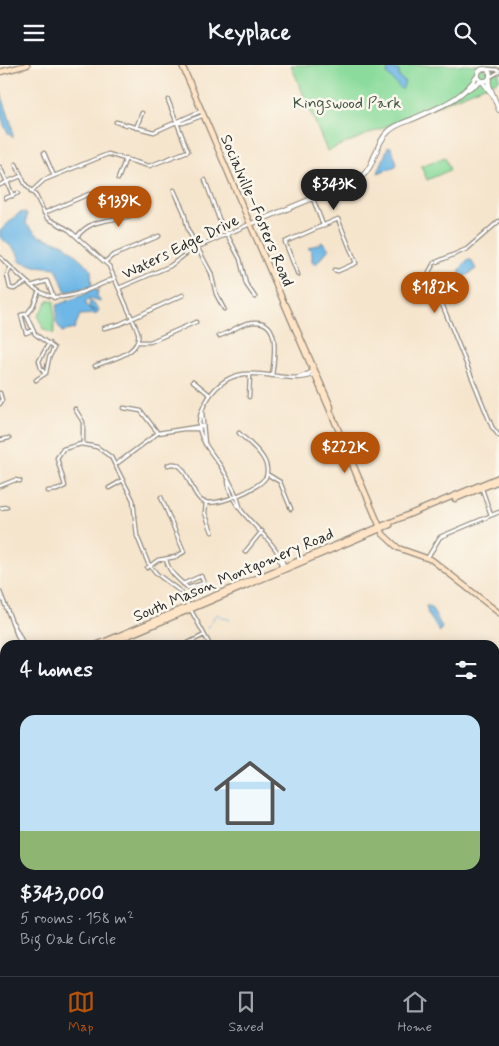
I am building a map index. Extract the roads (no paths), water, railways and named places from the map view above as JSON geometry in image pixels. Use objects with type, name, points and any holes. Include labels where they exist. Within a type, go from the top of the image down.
[{"type":"main road","points":[[10,69],[18,65]]},
{"type":"main road","points":[[0,72],[27,65]]},
{"type":"main road","name":"Socialville–Fosters Road","points":[[182,65],[380,528],[396,547],[427,559],[499,613]]},
{"type":"main road","points":[[380,528],[499,477]]},
{"type":"main road","points":[[380,528],[397,523],[499,481]]},
{"type":"main road","name":"South Mason Montgomery Road","points":[[109,640],[380,528]]},
{"type":"main road","name":"South Mason Montgomery Road","points":[[123,640],[190,608]]},
{"type":"street","points":[[479,65],[478,73],[499,110]]},
{"type":"street","points":[[468,89],[478,73],[486,67]]},
{"type":"street","points":[[486,67],[499,71]]},
{"type":"street","points":[[486,67],[490,78],[492,95]]},
{"type":"street","points":[[251,224],[362,177],[370,167],[384,137],[393,127],[448,103],[499,71]]},
{"type":"street","points":[[31,192],[40,183],[54,176],[108,155],[152,165],[188,151],[168,100]]},
{"type":"street","points":[[136,128],[142,113]]},
{"type":"street","points":[[116,122],[154,132],[178,123],[181,119],[203,113]]},
{"type":"street","points":[[44,153],[54,176]]},
{"type":"street","points":[[118,179],[126,158]]},
{"type":"street","points":[[16,164],[21,176],[49,220],[67,228],[105,262],[115,278],[132,319],[138,335],[138,342],[130,351],[95,366]]},
{"type":"street","points":[[0,167],[13,196]]},
{"type":"street","points":[[0,185],[21,176]]},
{"type":"street","points":[[205,180],[227,234],[241,262],[246,284],[255,297]]},
{"type":"street","points":[[174,190],[197,247],[211,273],[216,294],[224,309]]},
{"type":"street","points":[[6,198],[18,193]]},
{"type":"street","points":[[44,213],[89,193]]},
{"type":"street","points":[[313,199],[323,225]]},
{"type":"street","points":[[77,237],[90,224],[102,220],[122,219],[146,207]]},
{"type":"street","points":[[298,275],[285,241],[338,219],[356,263],[338,271],[334,270]]},
{"type":"street","points":[[499,221],[462,252],[436,261],[429,272],[488,419],[499,436]]},
{"type":"street","name":"Waters Edge Drive","points":[[119,287],[170,266],[197,247],[251,224]]},
{"type":"street","points":[[105,262],[112,256],[159,236]]},
{"type":"street","points":[[0,257],[10,269],[38,293],[54,297],[66,297],[94,288],[115,278]]},
{"type":"street","points":[[10,269],[7,275],[10,288],[14,289],[26,283]]},
{"type":"street","points":[[30,287],[47,281],[54,297]]},
{"type":"street","points":[[33,330],[26,333],[20,318],[32,307],[38,293]]},
{"type":"street","points":[[104,328],[132,319],[183,295]]},
{"type":"street","points":[[26,314],[36,335],[54,348],[48,358],[45,374],[36,380]]},
{"type":"street","points":[[138,342],[150,342],[196,322]]},
{"type":"street","points":[[219,336],[249,322],[266,327],[273,333],[276,343],[272,376]]},
{"type":"street","points":[[45,374],[39,361],[49,343]]},
{"type":"street","points":[[284,568],[277,553],[262,531],[241,510],[228,480],[205,445],[201,428],[202,411],[210,395],[227,380],[250,374],[298,378],[314,373]]},
{"type":"street","points":[[249,397],[250,374]]},
{"type":"street","points":[[194,381],[210,395]]},
{"type":"street","points":[[0,393],[2,400],[0,404]]},
{"type":"street","points":[[124,408],[142,412],[158,433]]},
{"type":"street","points":[[74,409],[83,422],[83,443]]},
{"type":"street","points":[[116,465],[158,433],[201,428]]},
{"type":"street","points":[[239,433],[264,459],[267,474],[280,482],[291,509]]},
{"type":"street","points":[[0,440],[9,438]]},
{"type":"street","points":[[48,491],[57,491],[65,486],[58,461],[59,452],[72,445],[83,443],[101,449],[116,465],[135,506],[137,536],[148,567],[178,589],[207,640]]},
{"type":"street","points":[[168,465],[175,463],[180,465],[196,495],[206,502],[216,503],[259,485],[267,474]]},
{"type":"street","points":[[0,486],[15,480],[20,481]]},
{"type":"street","points":[[109,488],[123,480]]},
{"type":"street","points":[[482,487],[491,515]]},
{"type":"street","points":[[474,491],[479,492],[484,498]]},
{"type":"street","points":[[148,567],[158,560],[179,555],[184,550],[168,518],[161,497]]},
{"type":"street","points":[[206,502],[205,513],[212,533]]},
{"type":"street","points":[[0,508],[7,507]]},
{"type":"street","points":[[427,559],[440,537],[499,512]]},
{"type":"street","points":[[245,551],[262,531]]},
{"type":"street","points":[[166,559],[171,573],[189,589],[204,583],[201,576],[184,584]]},
{"type":"street","points":[[0,592],[20,640]]},
{"type":"street","points":[[0,604],[5,603]]},
{"type":"street","points":[[194,640],[204,635]]},
{"type":"water","points":[[391,68],[399,71],[399,77],[405,82],[402,90],[387,74],[388,69]]},
{"type":"water","points":[[0,90],[12,126],[13,138],[3,122]]},
{"type":"water","points":[[388,147],[391,147],[397,163],[396,166],[378,173]]},
{"type":"water","points":[[24,212],[27,214],[26,224],[39,236],[64,244],[91,269],[92,289],[98,290],[97,296],[100,302],[90,298],[85,302],[89,308],[90,300],[99,309],[97,314],[80,315],[74,329],[62,332],[56,322],[57,305],[88,293],[89,287],[66,292],[56,268],[35,266],[20,261],[17,252],[0,237],[0,231],[19,213]]},
{"type":"water","points":[[323,242],[329,249],[315,265],[312,261],[312,252],[308,248]]},
{"type":"water","points":[[467,260],[471,260],[476,269],[463,278],[459,271]]},
{"type":"water","points":[[426,606],[430,606],[442,627],[440,632],[428,614]]},
{"type":"waterway","points":[[480,527],[489,524]]},
{"type":"waterway","points":[[207,629],[216,614],[230,620]]},
{"type":"park label","name":"Kingswood Park","points":[[347,102]]}]
